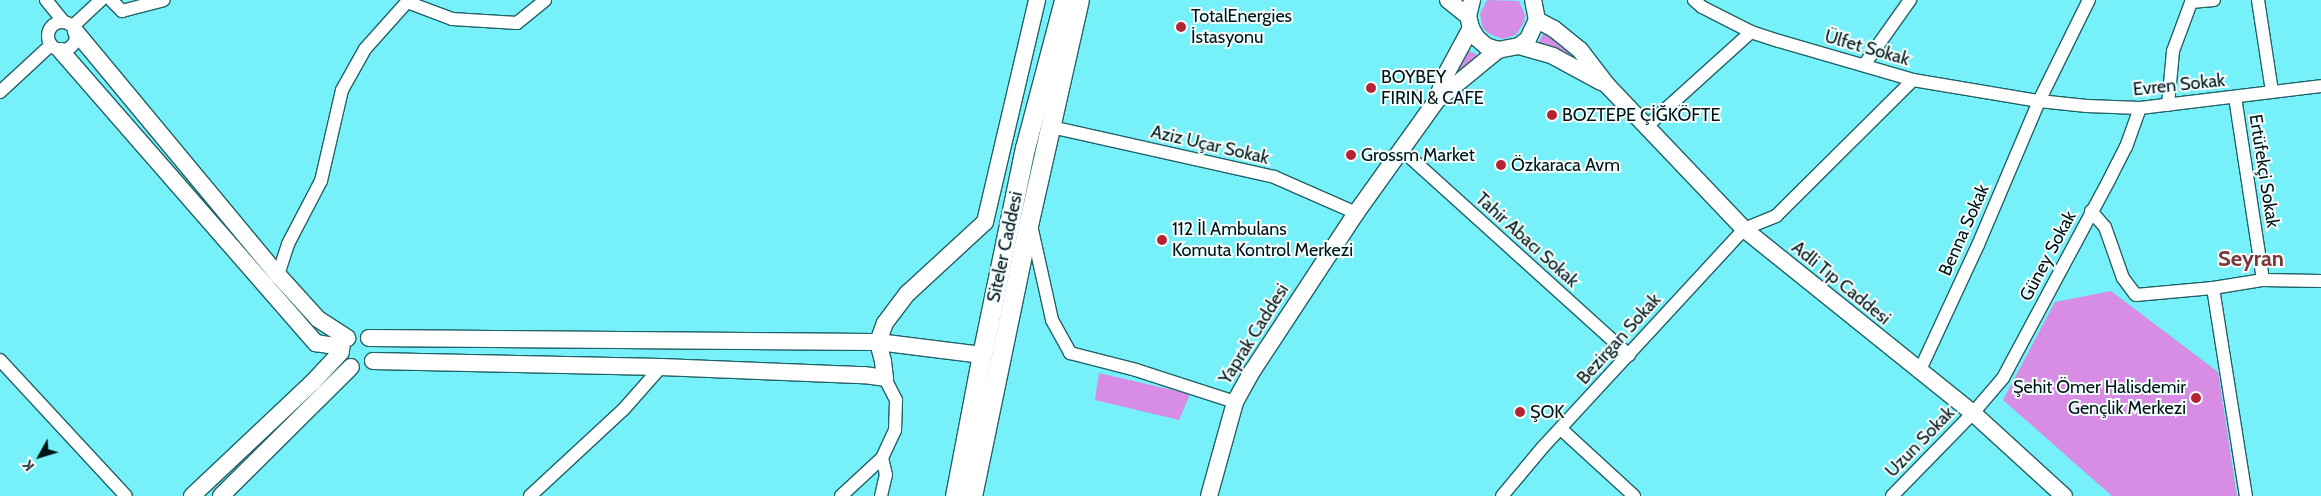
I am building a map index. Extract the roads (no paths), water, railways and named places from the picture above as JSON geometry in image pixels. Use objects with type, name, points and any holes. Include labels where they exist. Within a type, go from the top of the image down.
[{"type":"main road","name":"Siteler Caddesi","points":[[955,496],[982,355],[1026,148],[1064,0]]},
{"type":"main road","name":"Siteler Caddesi","points":[[972,496],[1079,0]]},
{"type":"street","points":[[46,0],[71,27],[278,275],[343,346],[344,361],[351,367],[366,367],[373,361],[661,367],[864,375],[885,378]]},
{"type":"street","points":[[71,27],[101,0]]},
{"type":"street","points":[[111,0],[122,11],[164,0]]},
{"type":"street","points":[[278,275],[288,244],[320,181],[342,90],[365,49],[407,1],[452,20],[517,23],[545,0]]},
{"type":"street","points":[[841,496],[882,458],[895,430],[896,400],[885,378],[884,361],[878,342],[885,323],[908,293],[985,222],[1037,0]]},
{"type":"street","points":[[1448,0],[1470,22],[1482,42],[1498,50]]},
{"type":"street","points":[[1437,100],[1445,76],[1470,22],[1472,0]]},
{"type":"street","points":[[1519,46],[1528,40],[1537,20],[1533,0]]},
{"type":"street","name":"Ülfet Sokak","points":[[1694,0],[1702,7],[1752,32],[1913,80],[2039,101]]},
{"type":"street","points":[[1864,65],[1910,0]]},
{"type":"street","name":"Benna Sokak","points":[[1919,372],[1978,246],[2039,101],[2089,0]]},
{"type":"street","points":[[2168,105],[2173,51],[2192,1],[2214,0]]},
{"type":"street","points":[[2258,0],[2272,91]]},
{"type":"street","name":"Adli Tıp Caddesi","points":[[1537,20],[1554,29],[1580,50],[1607,85],[1744,229],[1919,372],[1973,413],[2064,496]]},
{"type":"street","points":[[71,27],[55,24],[49,31],[56,48],[316,343],[343,346]]},
{"type":"street","points":[[0,92],[56,48],[74,46],[71,27]]},
{"type":"street","points":[[1647,126],[1752,32]]},
{"type":"street","name":"Adli Tıp Caddesi","points":[[1498,50],[1519,46],[1553,56],[1607,85]]},
{"type":"street","name":"Yaprak Caddesi","points":[[1209,496],[1235,402],[1253,370],[1356,213],[1437,100],[1498,50]]},
{"type":"street","points":[[1744,229],[1776,216],[1913,80]]},
{"type":"street","name":"Evren Sokak","points":[[2039,101],[2087,106],[2140,108],[2321,86]]},
{"type":"street","name":"Ertüfekçi Sokak","points":[[2235,97],[2263,280]]},
{"type":"street","name":"Güney Sokak","points":[[1973,413],[2003,378],[2126,147],[2140,108]]},
{"type":"street","name":"Aziz Uçar Sokak","points":[[1051,127],[1274,176],[1356,213]]},
{"type":"street","name":"Tahir Abacı Sokak","points":[[1402,150],[1628,355]]},
{"type":"street","points":[[2092,211],[2105,227],[2123,278],[2136,295],[2213,288],[2263,280],[2321,281]]},
{"type":"street","points":[[1030,221],[1052,320],[1070,352],[1145,372],[1235,402]]},
{"type":"street","name":"Bezirgan Sokak","points":[[1502,496],[1744,229]]},
{"type":"street","points":[[2213,288],[2246,496]]},
{"type":"street","points":[[192,496],[313,382],[343,346],[358,334],[369,338],[878,342],[982,355]]},
{"type":"street","points":[[369,338],[375,346],[373,361]]},
{"type":"street","points":[[1,364],[126,496]]},
{"type":"street","points":[[221,496],[351,367]]},
{"type":"street","points":[[530,496],[623,410],[661,367]]},
{"type":"street","name":"Uzun Sokak","points":[[1892,496],[1973,413]]},
{"type":"street","points":[[1561,429],[1634,496]]},
{"type":"street","points":[[880,496],[886,475],[882,458]]},
{"type":"place","name":"TotalEnergies İstasyonu","points":[[1181,27]]},
{"type":"place","name":"BOYBEY FIRIN & CAFE","points":[[1371,88]]},
{"type":"place","name":"BOZTEPE ÇİĞKÖFTE","points":[[1552,115]]},
{"type":"place","name":"Grossm Market","points":[[1351,155]]},
{"type":"place","name":"Özkaraca Avm","points":[[1501,165]]},
{"type":"place","name":"112 İl Ambulans Komuta Kontrol Merkezi","points":[[1162,240]]},
{"type":"place","name":"Şehit Ömer Halisdemir Gençlik Merkezi","points":[[2196,398]]},
{"type":"place","name":"ŞOK","points":[[1520,412]]},
{"type":"district","name":"Seyran","points":[[2251,259]]}]
